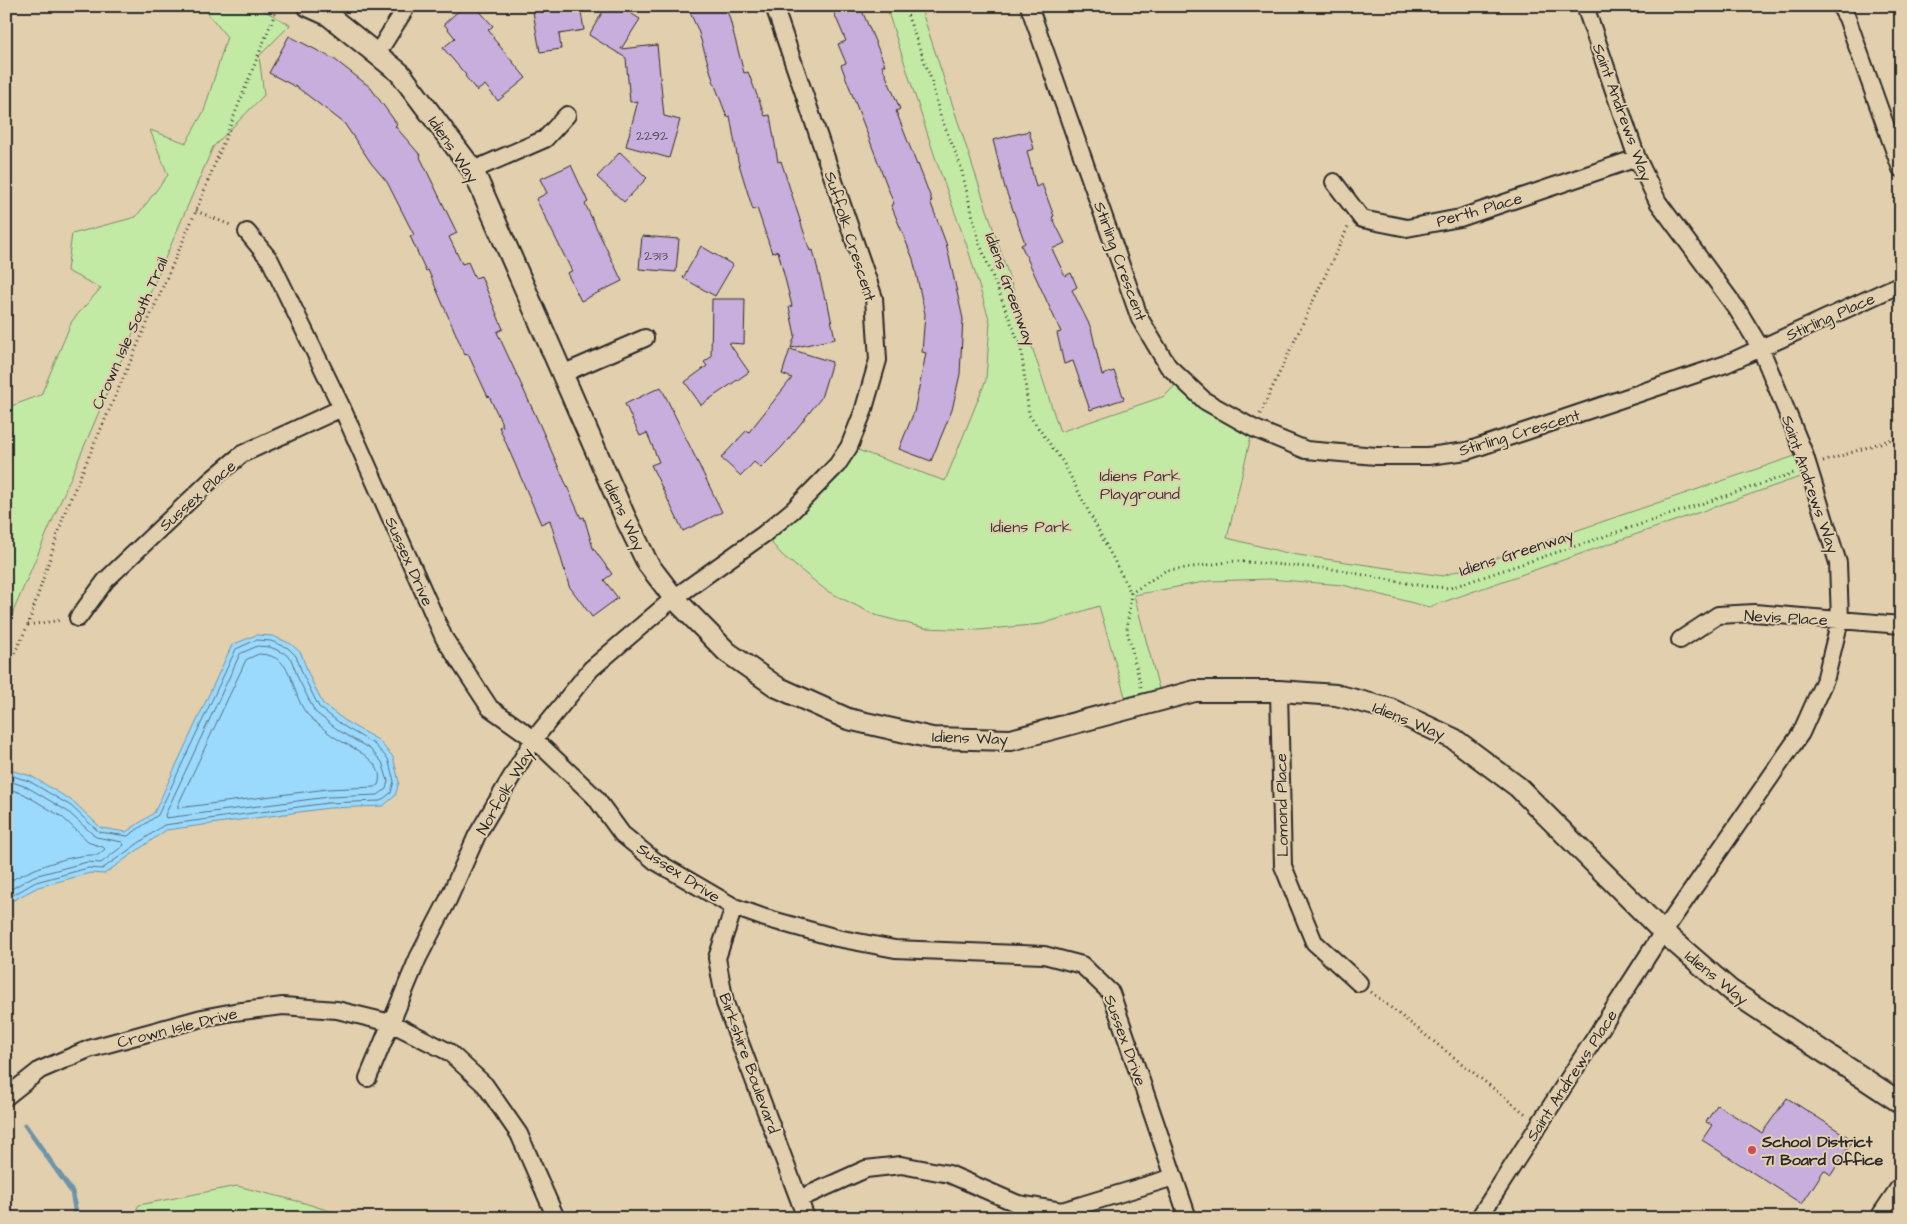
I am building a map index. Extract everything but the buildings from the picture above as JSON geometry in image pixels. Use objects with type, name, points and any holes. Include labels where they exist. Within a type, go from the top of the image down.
[{"type":"main road","points":[[1882,1218],[1901,1190]]},
{"type":"street","name":"Idiens Way","points":[[308,6],[328,15],[400,73],[473,170],[625,517],[648,564],[674,598],[727,652],[777,687],[848,719],[932,738],[1011,740],[1195,691],[1279,691],[1336,695],[1390,709],[1454,740],[1518,786],[1663,932],[1730,990],[1901,1103]]},
{"type":"street","points":[[377,54],[407,6]]},
{"type":"street","name":"Suffolk Crescent","points":[[674,598],[764,534],[793,510],[837,465],[849,447],[863,412],[878,360],[874,298],[774,6]]},
{"type":"street","name":"Stirling Crescent","points":[[1029,6],[1140,319],[1168,366],[1205,401],[1253,428],[1306,450],[1376,456],[1428,456],[1467,451],[1726,364],[1760,347]]},
{"type":"street","name":"Saint Andrews Way","points":[[1585,6],[1637,158],[1658,202],[1737,309],[1760,347],[1809,468],[1838,563],[1840,620],[1826,677],[1801,733],[1663,932]]},
{"type":"street","points":[[1840,6],[1848,18],[1901,169]]},
{"type":"street","points":[[473,170],[545,139],[567,115]]},
{"type":"street","name":"Perth Place","points":[[1334,182],[1362,219],[1407,228],[1460,218],[1637,158]]},
{"type":"street","name":"Sussex Drive","points":[[247,232],[270,260],[342,408],[444,638],[490,708],[534,739],[596,797],[622,834],[655,861],[734,907],[765,918],[837,938],[895,949],[1044,955],[1082,965],[1111,993],[1188,1218]]},
{"type":"street","name":"Stirling Place","points":[[1760,347],[1901,284]]},
{"type":"street","points":[[562,374],[645,338]]},
{"type":"street","name":"Sussex Place","points":[[78,618],[106,580],[210,481],[242,454],[342,408]]},
{"type":"street","name":"Norfolk Way","points":[[391,1023],[418,958],[448,900],[477,835],[534,739],[591,669],[674,598]]},
{"type":"street","name":"Nevis Place","points":[[1680,640],[1718,616],[1754,613],[1901,625]]},
{"type":"street","name":"Lomond Place","points":[[1279,691],[1283,866],[1314,942],[1359,982]]},
{"type":"street","name":"Birkshire Boulevard","points":[[734,907],[717,958],[725,1003],[806,1218]]},
{"type":"street","name":"Saint Andrews Place","points":[[1479,1218],[1663,932]]},
{"type":"street","name":"Crown Isle Drive","points":[[6,1097],[40,1070],[90,1049],[210,1016],[283,1006],[337,1010],[391,1023],[449,1052],[485,1085],[518,1134],[556,1218]]},
{"type":"street","points":[[368,1078],[391,1023]]},
{"type":"street","points":[[799,1199],[866,1169],[901,1164],[949,1174],[1018,1204],[1062,1210],[1174,1177]]},
{"type":"path","name":"Crown Isle South Trail","points":[[6,671],[28,625],[66,509],[196,211],[278,6]]},
{"type":"path","name":"Idiens Greenway","points":[[904,6],[931,79],[939,112],[960,164],[978,242],[1021,348],[1029,415],[1063,462],[1131,593],[1165,571],[1235,561],[1332,569],[1423,586],[1450,588],[1901,436]]},
{"type":"path","points":[[1253,428],[1356,210]]},
{"type":"path","points":[[196,211],[247,232]]},
{"type":"path","points":[[1131,593],[1128,630],[1145,705]]},
{"type":"path","points":[[28,625],[78,618]]},
{"type":"path","points":[[1359,982],[1539,1125]]},
{"type":"green space","points":[[202,6],[256,6],[290,25],[259,56],[264,95],[213,147],[6,628],[6,408],[41,395],[72,321],[101,288],[67,271],[72,234],[136,217],[168,175],[150,130],[186,143],[204,111],[227,37]]},
{"type":"green space","name":"Idiens Park","points":[[886,6],[920,6],[1060,432],[1165,396],[1182,378],[1253,428],[1227,538],[1291,554],[1443,576],[1804,453],[1811,473],[1429,607],[1343,585],[1269,579],[1209,581],[1134,595],[1162,700],[1129,710],[1099,606],[1042,624],[979,630],[925,628],[875,615],[827,591],[782,555],[764,534],[849,447],[945,481],[986,380],[990,322],[967,246],[936,160]]},
{"type":"green space","points":[[237,1186],[301,1202],[352,1218],[131,1218],[139,1205]]},
{"type":"water","points":[[256,635],[273,636],[291,644],[301,653],[323,704],[348,723],[378,740],[393,757],[399,782],[395,796],[383,806],[329,808],[166,830],[104,874],[90,873],[38,887],[6,904],[6,769],[31,776],[74,802],[101,828],[126,832],[154,813],[232,645]]},
{"type":"waterway","points":[[25,1125],[72,1192],[75,1209],[72,1218]]},
{"type":"place","name":"School District 71 Board Office","points":[[1752,1150]]},
{"type":"park label","name":"Idiens Park Playground","points":[[1140,484]]}]
